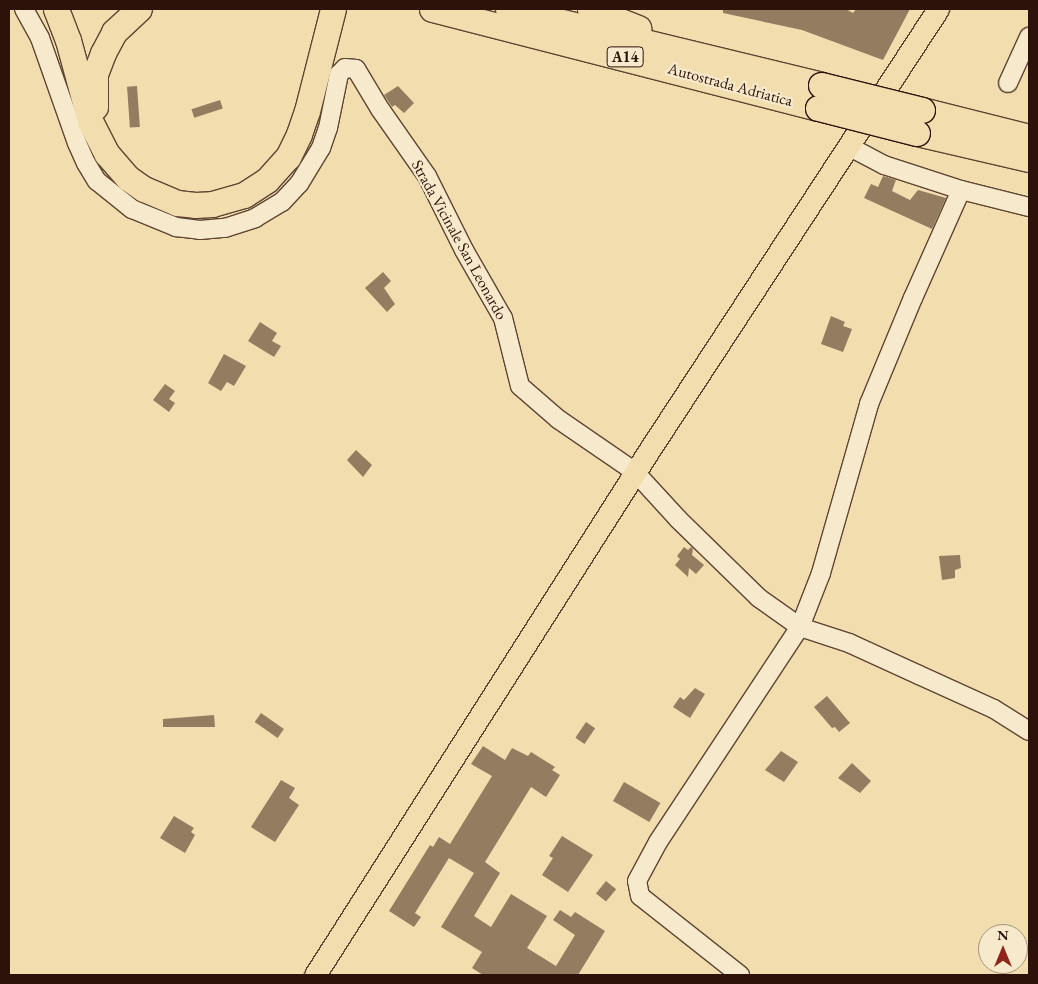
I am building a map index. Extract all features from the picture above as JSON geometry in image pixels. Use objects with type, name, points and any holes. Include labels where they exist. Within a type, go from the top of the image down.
[{"type":"highway","points":[[56,9],[68,40],[90,121],[108,154],[122,173],[144,189],[160,197],[195,205],[212,204],[244,195],[267,180],[278,169],[295,145],[307,111],[332,9]]},
{"type":"highway","points":[[100,140],[95,112],[96,74],[103,53],[114,32],[139,9]]},
{"type":"highway","name":"Autostrada Adriatica","points":[[432,9],[819,97],[919,122],[1029,159]]},
{"type":"highway","name":"Autostrada Adriatica","points":[[508,9],[786,75],[819,97]]},
{"type":"highway","name":"A14","points":[[590,9],[631,26],[752,61],[786,75]]},
{"type":"highway","name":"Autostrada Adriatica","points":[[919,122],[1029,137]]},
{"type":"main road","points":[[315,975],[635,472],[938,9]]},
{"type":"street","name":"Strada Vicinale San Leonardo","points":[[24,9],[40,38],[77,143],[86,163],[98,181],[132,209],[176,227],[200,230],[225,228],[255,218],[282,202],[299,184],[321,148],[328,128],[339,74],[346,68],[356,69],[380,109],[427,176],[464,250],[503,318],[520,386],[558,419],[635,472]]},
{"type":"street","points":[[1008,83],[1029,37]]},
{"type":"street","points":[[848,146],[884,165],[961,190],[1029,207]]},
{"type":"street","points":[[740,975],[640,896],[637,881],[658,842],[800,627],[821,574],[869,404],[961,190]]},
{"type":"street","points":[[635,472],[678,519],[759,598],[800,627],[849,643],[994,709],[1029,731]]},
{"type":"building","points":[[723,9],[846,9],[853,13],[856,9],[910,9],[883,60],[802,30],[723,13]]},
{"type":"building","points":[[137,86],[140,127],[130,128],[127,87]]},
{"type":"building","points":[[398,86],[414,103],[404,113],[395,105],[392,107],[384,95]]},
{"type":"building","points":[[220,100],[223,109],[194,118],[191,109]]},
{"type":"building","points":[[883,176],[896,180],[892,191],[910,200],[918,190],[946,198],[932,229],[864,198],[871,184],[878,187]]},
{"type":"building","points":[[383,272],[391,281],[384,288],[395,304],[387,312],[365,288]]},
{"type":"building","points":[[831,316],[845,322],[843,326],[852,329],[843,352],[821,344]]},
{"type":"building","points":[[260,322],[277,333],[272,341],[281,346],[274,357],[248,341]]},
{"type":"building","points":[[224,354],[246,366],[234,386],[227,382],[221,391],[208,383]]},
{"type":"building","points":[[165,384],[175,391],[169,399],[175,403],[169,412],[153,400]]},
{"type":"building","points":[[356,450],[372,465],[363,477],[347,460]]},
{"type":"building","points":[[684,547],[688,550],[691,547],[693,549],[692,555],[704,565],[696,574],[689,568],[688,577],[675,565],[680,559],[677,556]]},
{"type":"building","points":[[960,555],[961,568],[955,570],[955,578],[942,580],[939,556]]},
{"type":"building","points":[[695,688],[705,694],[690,718],[673,707],[680,697],[684,700]]},
{"type":"building","points":[[827,696],[850,723],[839,732],[835,727],[832,728],[814,707]]},
{"type":"building","points":[[261,713],[284,729],[278,738],[255,722]]},
{"type":"building","points":[[214,715],[215,727],[163,727],[163,719]]},
{"type":"building","points":[[586,722],[595,728],[584,744],[575,738]]},
{"type":"building","points":[[483,746],[505,760],[512,748],[528,756],[531,752],[555,767],[552,770],[560,775],[546,797],[531,787],[485,862],[500,873],[474,916],[491,927],[511,894],[547,916],[527,948],[556,966],[575,935],[553,920],[560,910],[571,917],[575,912],[605,931],[578,975],[483,975],[472,968],[482,952],[441,927],[474,873],[449,858],[415,913],[421,917],[414,927],[389,911],[430,845],[433,847],[439,837],[450,844],[492,776],[471,764]]},
{"type":"building","points":[[781,751],[798,762],[784,782],[765,770]]},
{"type":"building","points":[[852,763],[871,781],[860,793],[838,778]]},
{"type":"building","points":[[281,780],[295,788],[289,798],[299,805],[275,842],[251,827]]},
{"type":"building","points":[[624,782],[660,803],[649,822],[613,801]]},
{"type":"building","points":[[174,816],[194,828],[191,832],[195,835],[185,853],[160,838]]},
{"type":"building","points":[[562,836],[593,855],[568,892],[542,875],[553,858],[549,856]]},
{"type":"building","points":[[606,881],[616,889],[606,902],[596,893]]}]
